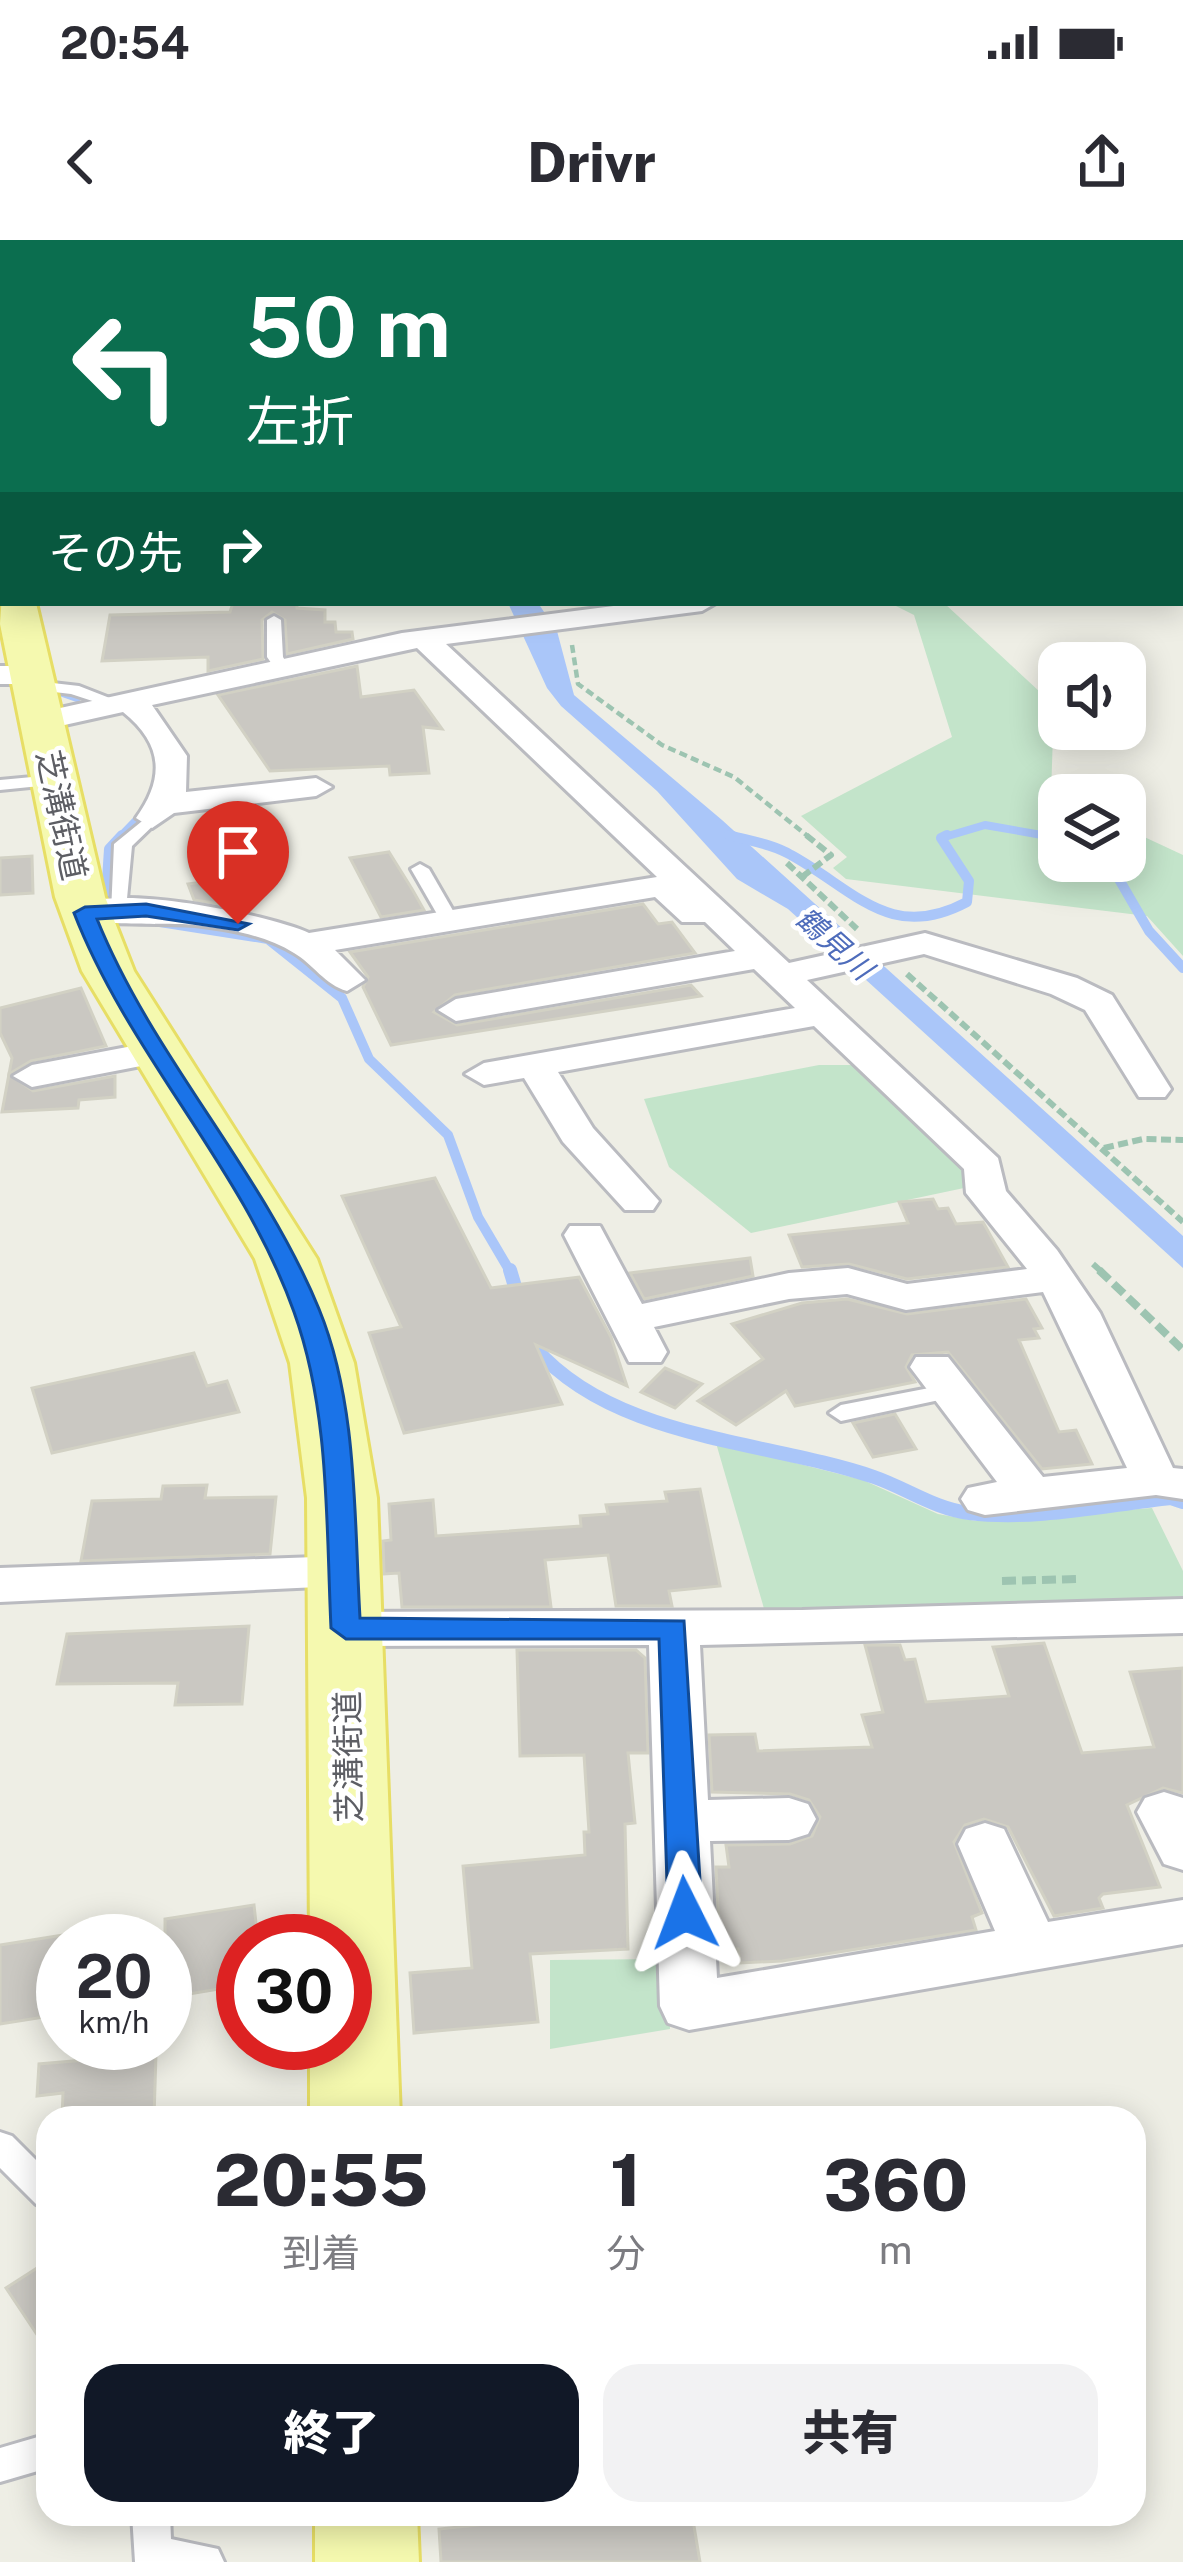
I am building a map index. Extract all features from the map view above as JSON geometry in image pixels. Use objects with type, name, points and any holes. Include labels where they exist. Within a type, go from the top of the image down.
[{"type":"main road","name":"芝溝街道","points":[[16,606],[27,720],[101,911],[107,971],[286,1259],[308,1312],[335,1429],[345,1601],[355,2106]]},
{"type":"main road","points":[[366,2526],[367,2562]]},
{"type":"street","points":[[27,720],[430,637],[661,606]]},
{"type":"street","points":[[430,637],[984,1166],[986,1193],[993,1205],[1078,1313],[1170,1483],[1008,1496],[941,1379]]},
{"type":"street","points":[[122,703],[160,726],[168,745],[176,774],[159,811]]},
{"type":"street","points":[[159,811],[316,787]]},
{"type":"street","points":[[305,944],[662,886],[725,941],[780,969]]},
{"type":"street","points":[[101,911],[238,924],[305,944],[347,980]]},
{"type":"street","points":[[480,1011],[780,969],[925,943],[1099,994],[1151,1089]]},
{"type":"street","points":[[484,1073],[826,1013]]},
{"type":"street","points":[[32,1076],[159,1052]]},
{"type":"street","points":[[535,1065],[610,1185]]},
{"type":"street","points":[[579,1252],[637,1336],[789,1286],[848,1280],[906,1297],[1054,1278]]},
{"type":"street","points":[[0,1585],[345,1601],[674,1628],[1183,1616]]},
{"type":"street","points":[[674,1628],[688,2006],[1183,1922]]},
{"type":"street","points":[[681,1821],[789,1819]]},
{"type":"street","points":[[985,1844],[1031,1948]]},
{"type":"lane","points":[[274,620],[274,657],[281,667]]},
{"type":"lane","points":[[101,911],[123,844],[159,811]]},
{"type":"lane","points":[[420,869],[450,921]]},
{"type":"lane","points":[[841,1413],[941,1379]]},
{"type":"lane","points":[[0,2146],[36,2182]]},
{"type":"lane","points":[[0,2465],[36,2455]]},
{"type":"lane","points":[[152,2526],[154,2559],[205,2562]]},
{"type":"path","points":[[562,621],[578,684],[677,754],[734,776],[831,855],[802,877]]},
{"type":"path","points":[[788,863],[879,952],[1183,1222]]},
{"type":"path","points":[[1102,1148],[1143,1138],[1183,1140]]},
{"type":"green space","points":[[896,606],[947,606],[1038,690],[1038,750],[1052,750],[1052,774],[1038,774],[1038,882],[1146,882],[1146,838],[1183,855],[1183,956],[1147,916],[846,879],[833,868],[847,857],[801,816],[952,737],[914,615]]},
{"type":"green space","points":[[819,1065],[864,1065],[976,1173],[964,1188],[751,1233],[669,1167],[644,1099]]},
{"type":"green space","points":[[716,1443],[863,1480],[938,1514],[976,1521],[1152,1508],[1183,1571],[1183,1600],[765,1612]]},
{"type":"green space","points":[[667,1959],[670,2029],[550,2049],[550,1960]]},
{"type":"water","name":"鶴見川","points":[[509,606],[540,606],[557,631],[574,695],[722,820],[1183,1236],[1183,1268],[788,909],[737,879],[657,791],[547,688]]},
{"type":"building","points":[[232,606],[325,610],[325,622],[335,622],[336,632],[352,632],[353,639],[287,654],[285,620],[272,612],[262,620],[263,659],[208,671],[208,657],[102,661],[110,615],[230,612]]},
{"type":"building","points":[[357,666],[361,697],[414,690],[442,729],[423,727],[429,773],[390,775],[389,766],[270,771],[218,695]]},
{"type":"building","points":[[389,852],[424,910],[381,917],[350,858]]},
{"type":"building","points":[[32,856],[33,893],[0,895],[0,858]]},
{"type":"building","points":[[239,877],[227,905],[194,900],[188,884]]},
{"type":"building","points":[[643,904],[658,924],[672,922],[695,953],[455,995],[434,1012],[457,1025],[691,985],[701,996],[391,1045],[363,987],[368,977],[350,952]]},
{"type":"building","points":[[81,988],[106,1046],[31,1061],[9,1074],[12,1058],[0,1033],[0,1008]]},
{"type":"building","points":[[9,1074],[33,1091],[115,1076],[115,1097],[79,1100],[78,1108],[2,1112]]},
{"type":"building","points":[[435,1178],[491,1288],[579,1277],[611,1337],[627,1386],[536,1345],[562,1404],[404,1433],[369,1333],[401,1327],[342,1196]]},
{"type":"building","points":[[933,1199],[938,1209],[948,1208],[956,1224],[983,1222],[1008,1267],[907,1279],[849,1264],[802,1267],[789,1235],[908,1223],[899,1202]]},
{"type":"building","points":[[750,1258],[753,1276],[644,1299],[630,1273]]},
{"type":"building","points":[[847,1299],[907,1314],[1026,1299],[1042,1328],[1034,1329],[1039,1338],[1019,1340],[1059,1432],[1076,1430],[1092,1464],[1042,1469],[948,1352],[912,1355],[906,1367],[915,1382],[795,1406],[786,1391],[736,1425],[698,1401],[763,1359],[732,1324],[802,1303]]},
{"type":"building","points":[[194,1353],[207,1386],[227,1381],[239,1412],[52,1453],[32,1388]]},
{"type":"building","points":[[665,1368],[702,1384],[675,1408],[641,1392]]},
{"type":"building","points":[[895,1414],[916,1449],[873,1457],[853,1423]]},
{"type":"building","points":[[207,1485],[205,1498],[276,1497],[270,1554],[81,1561],[92,1501],[161,1499],[163,1486]]},
{"type":"building","points":[[700,1489],[720,1586],[669,1591],[672,1606],[616,1606],[608,1555],[545,1560],[551,1607],[402,1607],[399,1573],[384,1574],[383,1541],[391,1540],[389,1504],[433,1500],[436,1536],[581,1526],[580,1516],[608,1514],[606,1505],[667,1501],[665,1492]]},
{"type":"building","points":[[249,1626],[242,1704],[175,1705],[178,1683],[57,1684],[67,1634]]},
{"type":"building","points":[[1044,1643],[1082,1753],[1154,1747],[1130,1672],[1183,1668],[1183,1793],[1163,1788],[1127,1805],[1160,1887],[1103,1894],[1099,1898],[1103,1908],[1054,1916],[1008,1827],[984,1819],[965,1825],[954,1842],[982,1913],[972,1917],[976,1930],[782,1961],[740,1963],[738,1949],[720,1949],[716,1867],[729,1867],[726,1845],[790,1844],[812,1836],[820,1817],[809,1800],[790,1794],[712,1792],[709,1735],[755,1734],[758,1751],[872,1747],[862,1715],[883,1712],[865,1645],[900,1645],[905,1660],[915,1659],[926,1702],[1009,1696],[993,1647]]},
{"type":"building","points":[[517,1650],[636,1650],[645,1658],[648,1753],[628,1753],[635,1823],[625,1824],[628,1949],[530,1954],[538,2022],[414,2033],[410,1973],[472,1968],[463,1866],[585,1855],[584,1832],[589,1832],[584,1755],[520,1756]]},
{"type":"building","points":[[254,1905],[255,1914],[216,1914],[216,1990],[192,1994],[192,1915]]},
{"type":"building","points":[[36,1939],[36,2018],[0,2024],[0,1945]]},
{"type":"building","points":[[39,2070],[156,2070],[154,2106],[62,2106],[63,2093],[37,2096]]},
{"type":"building","points":[[36,2269],[36,2333],[6,2288]]},
{"type":"building","points":[[694,2526],[700,2562],[441,2562],[439,2529]]},
{"type":"waterway","points":[[57,691],[77,698]]},
{"type":"waterway","points":[[119,838],[149,807]]},
{"type":"waterway","points":[[941,838],[985,825],[1038,834]]},
{"type":"waterway","points":[[106,895],[109,849],[122,835]]},
{"type":"waterway","points":[[729,835],[784,851],[874,907],[916,917],[967,902],[969,881],[941,838]]},
{"type":"waterway","points":[[941,838],[947,835]]},
{"type":"waterway","points":[[1121,882],[1149,931],[1183,968]]},
{"type":"waterway","points":[[160,922],[268,939],[342,998],[369,1059],[448,1135],[478,1217],[511,1273]]},
{"type":"waterway","points":[[511,1273],[519,1300]]},
{"type":"waterway","points":[[535,1348],[568,1378],[607,1402],[649,1419],[874,1477],[956,1511],[1020,1515],[1171,1498],[1183,1502]]},
{"type":"route","points":[[238,924],[146,910],[85,913],[107,971],[218,1143],[286,1259],[308,1312],[335,1429],[343,1498],[346,1628],[674,1628],[685,1913]]}]
